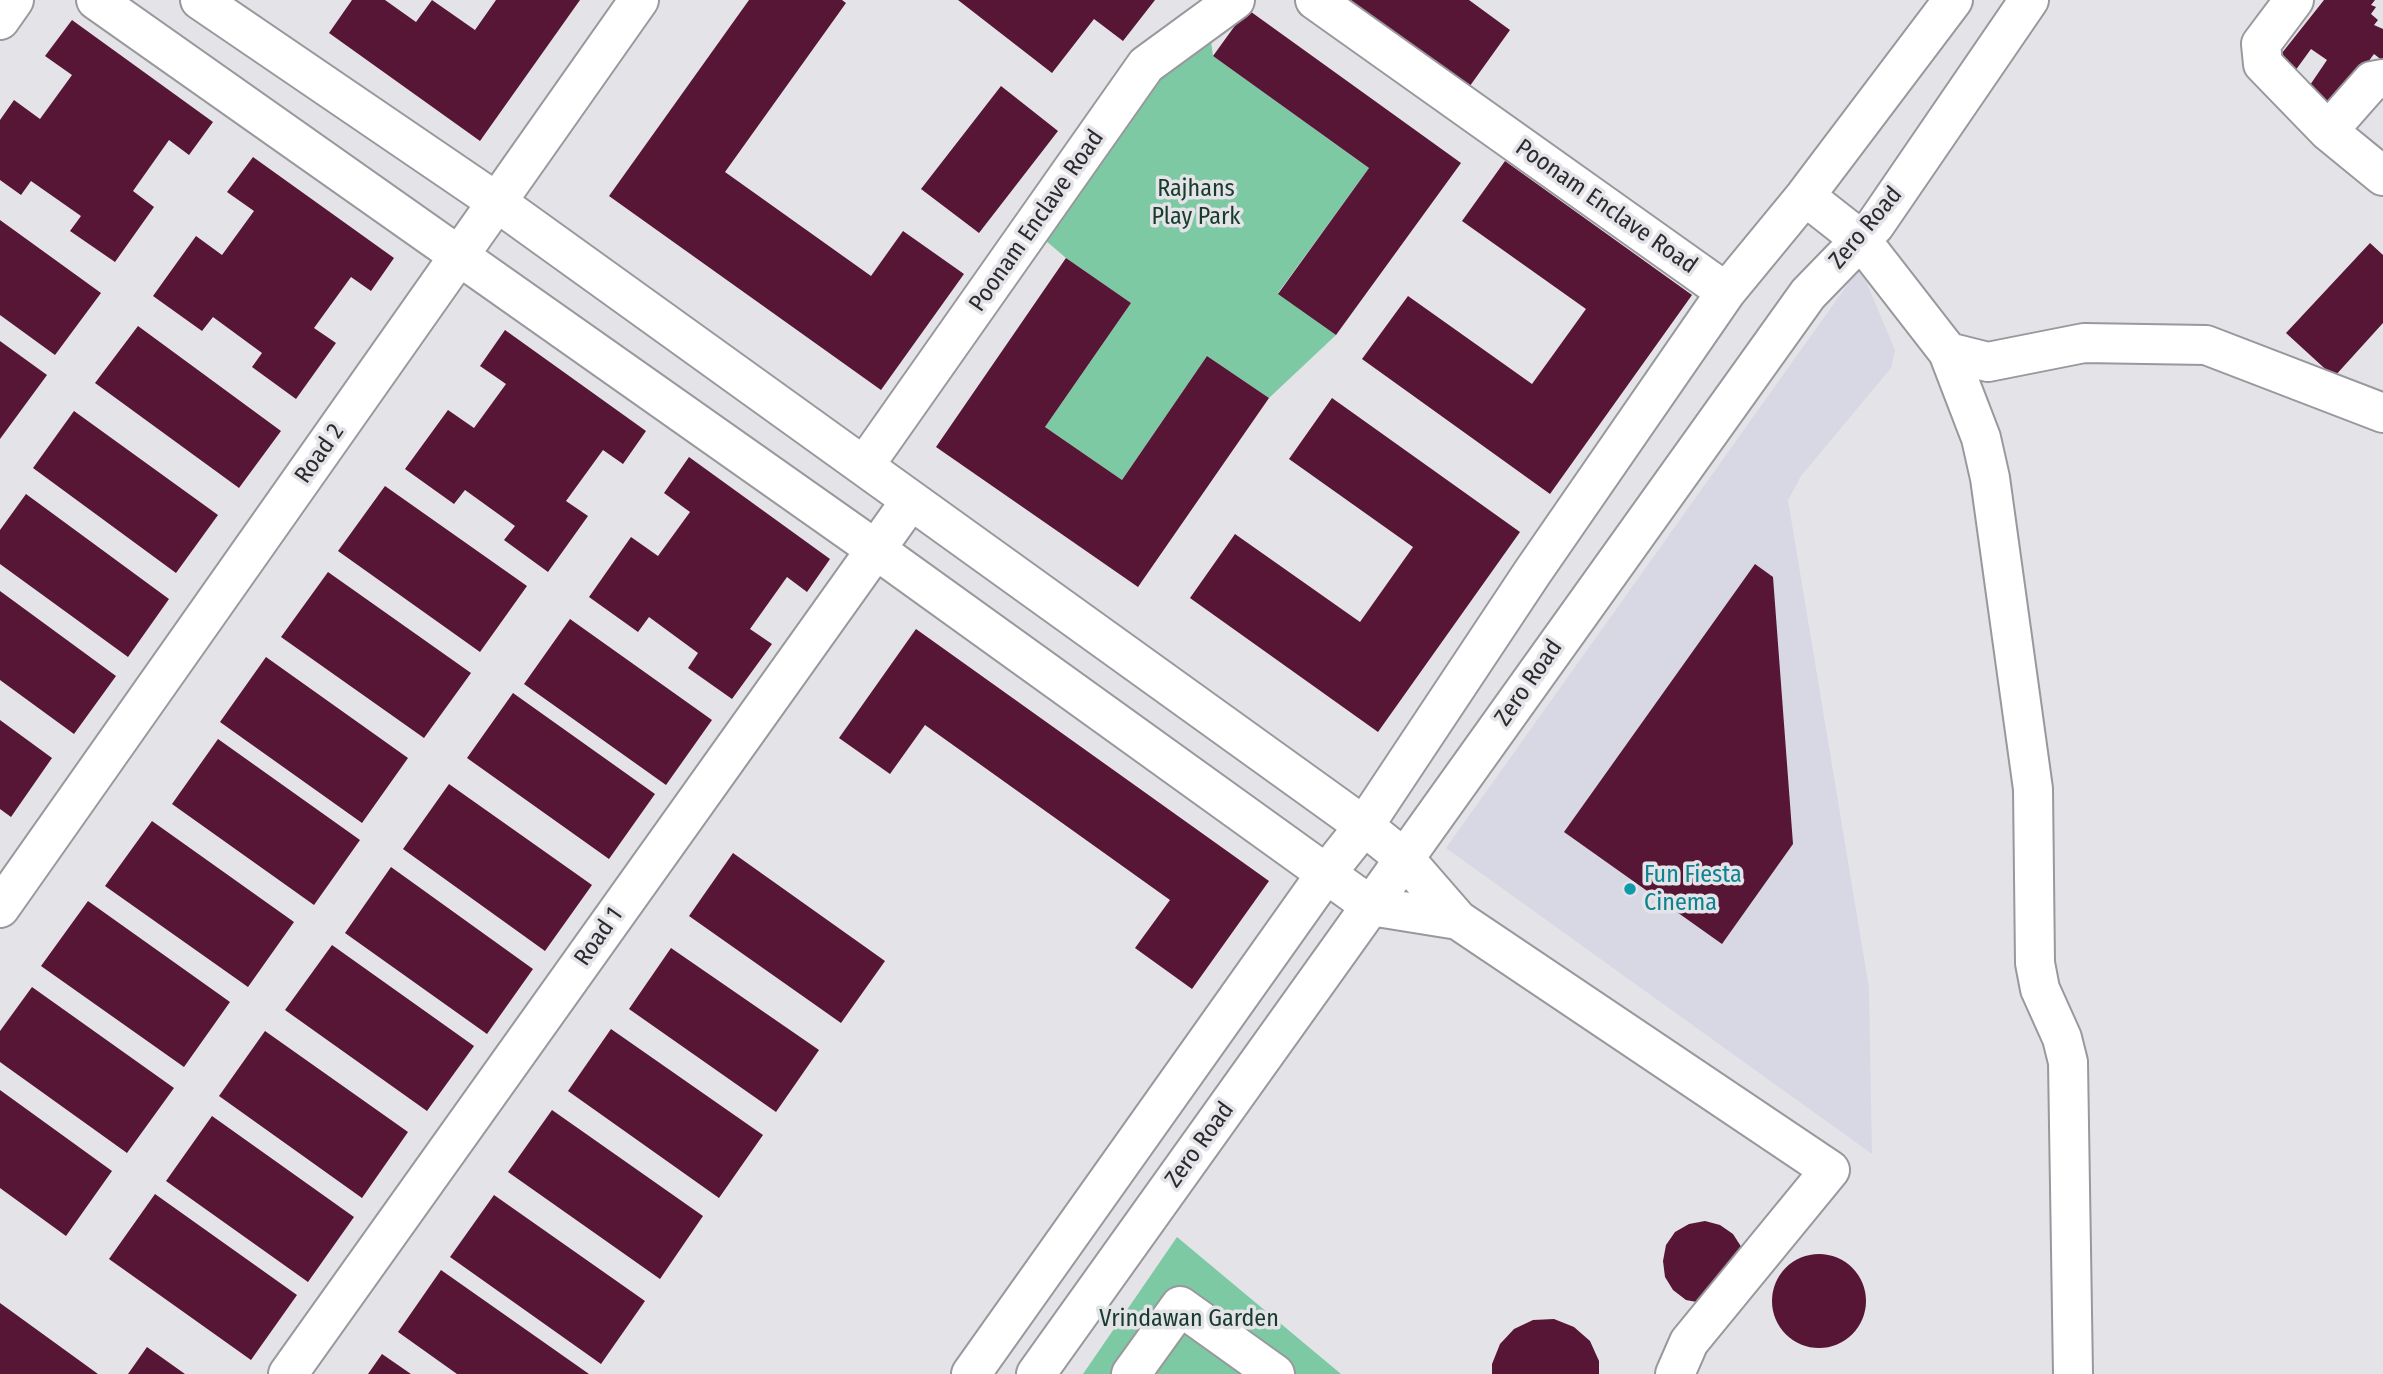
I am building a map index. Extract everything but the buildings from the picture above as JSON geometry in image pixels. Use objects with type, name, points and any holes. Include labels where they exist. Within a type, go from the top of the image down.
[{"type":"street","points":[[0,20],[14,0]]},
{"type":"street","points":[[96,0],[875,549],[1325,875],[1371,906],[1458,920]]},
{"type":"street","points":[[200,0],[498,203],[1364,826],[1405,859],[1458,920],[1830,1170],[1689,1342],[1675,1374]]},
{"type":"street","name":"Road 2","points":[[0,908],[639,0]]},
{"type":"street","name":"Poonam Enclave Road","points":[[864,466],[1146,65],[1235,0]]},
{"type":"street","name":"Poonam Enclave Road","points":[[1315,0],[1726,292]]},
{"type":"street","points":[[971,1374],[1325,875],[1364,826],[1532,573],[1726,292],[1805,196],[1953,0]]},
{"type":"street","name":"Zero Road","points":[[1036,1374],[1808,294],[1861,240],[2029,0]]},
{"type":"street","points":[[2294,0],[2261,44],[2263,64],[2328,131],[2383,176]]},
{"type":"street","points":[[2328,131],[2372,81],[2383,79]]},
{"type":"street","points":[[1805,196],[1861,240],[1948,352],[1981,438],[1990,478],[2033,789],[2035,963],[2040,989],[2062,1038],[2068,1062],[2073,1374]]},
{"type":"street","points":[[1948,352],[1988,362],[2084,343],[2206,345],[2383,413]]},
{"type":"street","name":"Road 1","points":[[288,1374],[911,500]]},
{"type":"street","points":[[1532,573],[1580,610]]},
{"type":"street","points":[[1131,1374],[1180,1306],[1275,1374]]},
{"type":"street","points":[[1015,1312],[1061,1340]]},
{"type":"shaded area","points":[[1860,267],[1895,350],[1891,368],[1801,476],[1788,500],[1869,988],[1872,1154],[1446,848]]},
{"type":"green space","name":"Rajhans Play Park","points":[[1208,19],[1213,56],[1369,168],[1278,293],[1336,335],[1269,398],[1207,356],[1122,480],[1045,427],[1131,303],[1066,258],[1031,228]]},
{"type":"green space","name":"Vrindawan Garden","points":[[1177,1237],[1341,1374],[1083,1374]]},
{"type":"place","name":"Fun Fiesta Cinema","points":[[1630,889]]}]
